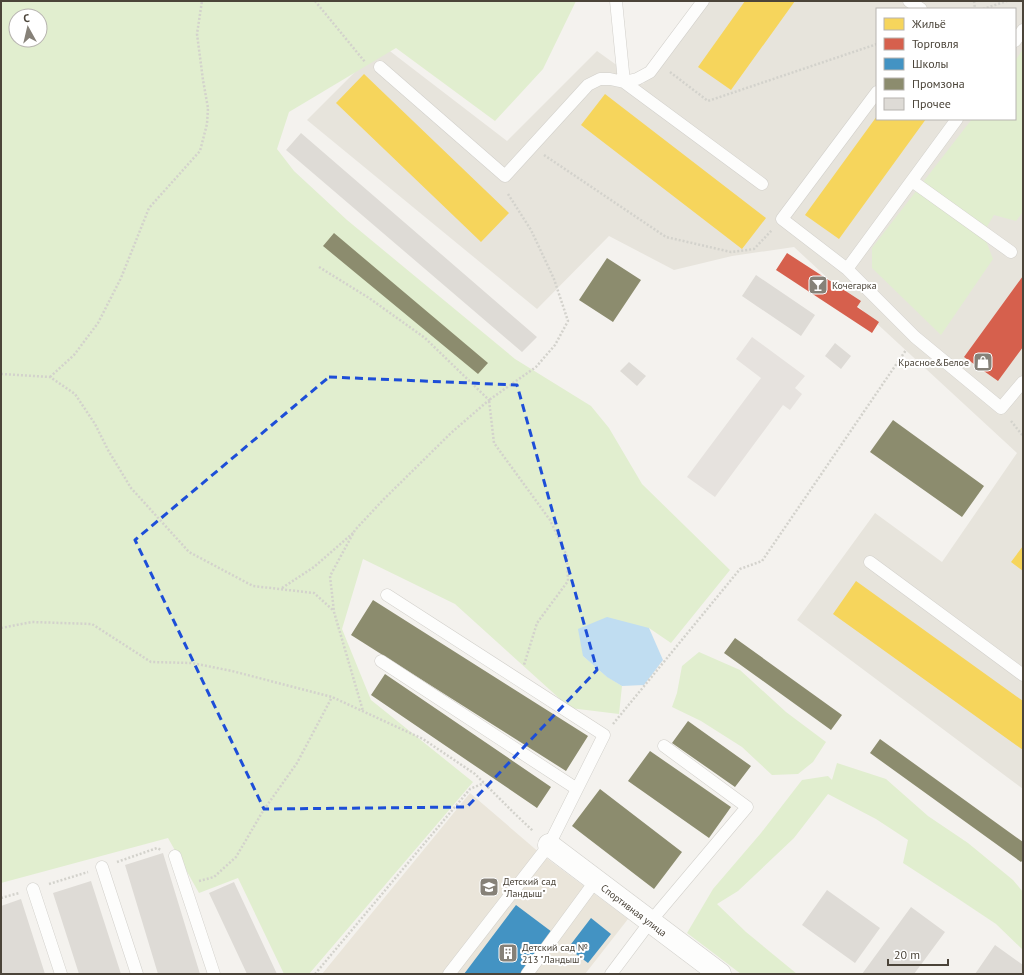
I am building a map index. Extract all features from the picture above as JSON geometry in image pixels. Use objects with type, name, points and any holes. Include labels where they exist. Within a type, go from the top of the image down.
[{"type":"street","name":"Спортивная улица","points":[[549,845],[720,974]]},
{"type":"lane","points":[[616,1],[624,82],[762,184]]},
{"type":"lane","points":[[375,67],[505,176],[588,85],[600,79],[610,79],[624,82],[638,79],[650,72],[703,1]]},
{"type":"lane","points":[[909,1],[919,8]]},
{"type":"lane","points":[[1016,40],[1023,30]]},
{"type":"lane","points":[[876,93],[782,219],[847,269],[915,337],[1002,408],[1023,382]]},
{"type":"lane","points":[[847,269],[957,120]]},
{"type":"lane","points":[[912,181],[1011,252]]},
{"type":"lane","points":[[870,562],[1023,674]]},
{"type":"lane","points":[[387,595],[604,735],[549,845],[449,974]]},
{"type":"lane","points":[[381,661],[577,789]]},
{"type":"lane","points":[[610,974],[650,922],[747,807],[664,746]]},
{"type":"lane","points":[[175,856],[214,974]]},
{"type":"lane","points":[[102,867],[137,974]]},
{"type":"lane","points":[[527,974],[596,880]]},
{"type":"lane","points":[[33,889],[61,974]]},
{"type":"path","points":[[50,377],[74,355],[98,323],[121,278],[149,208],[200,151],[207,124],[208,108],[197,34],[202,1]]},
{"type":"path","points":[[315,1],[375,67]]},
{"type":"path","points":[[986,8],[1007,1]]},
{"type":"path","points":[[666,69],[708,101],[876,44]]},
{"type":"path","points":[[542,154],[666,237],[732,252],[754,249],[782,219]]},
{"type":"path","points":[[508,194],[513,188]]},
{"type":"path","points":[[281,589],[314,567],[356,530],[383,500],[451,433],[489,400],[536,367],[555,346],[568,321],[551,272],[531,230],[508,194],[503,189]]},
{"type":"path","points":[[319,267],[369,298],[425,338],[489,400],[494,443],[550,520],[567,556],[568,581],[537,624],[519,680]]},
{"type":"path","points":[[604,735],[740,569],[762,561],[915,337]]},
{"type":"path","points":[[1,374],[50,377],[75,394],[95,424],[108,450],[131,488],[189,552],[253,586],[314,593],[334,612]]},
{"type":"path","points":[[1002,408],[1023,436]]},
{"type":"path","points":[[356,530],[330,576],[334,612],[363,712]]},
{"type":"path","points":[[1,628],[32,622],[92,624],[151,662],[192,663],[232,671],[332,697],[424,739],[475,774],[549,845]]},
{"type":"path","points":[[185,886],[214,877],[236,857],[263,810],[297,763],[332,697]]},
{"type":"path","points":[[315,974],[470,789],[484,783]]},
{"type":"highlighted area","points":[[329,377],[517,385],[597,670],[467,807],[264,809],[135,540]]},
{"type":"shaded area","points":[[709,1],[1023,1],[1023,789],[797,620],[875,513],[942,562],[1017,453],[794,247],[732,256],[674,270],[609,236],[537,309],[307,120],[382,45],[507,141],[597,51],[643,84]]},
{"type":"shaded area","points":[[752,337],[805,376],[795,388],[802,394],[790,410],[783,405],[715,497],[687,477],[761,378],[736,359]]},
{"type":"shaded area","name":"Детский сад \"Ландыш\"","points":[[470,793],[541,854],[628,919],[585,974],[322,974]]},
{"type":"green space","points":[[1,1],[576,1],[543,69],[495,121],[396,48],[289,112],[277,149],[294,171],[347,220],[515,359],[591,406],[609,428],[642,484],[730,570],[671,643],[649,628],[583,656],[606,676],[622,686],[619,714],[570,708],[455,604],[363,559],[342,629],[371,700],[473,782],[309,974],[284,974],[238,878],[199,893],[168,838],[1,883]]},
{"type":"green space","points":[[1023,49],[1023,212],[1016,221],[994,215],[983,233],[993,259],[941,335],[872,268],[872,248],[971,120],[1016,120],[1016,60]]},
{"type":"green space","points":[[699,652],[740,670],[786,712],[826,742],[813,762],[798,774],[772,775],[742,747],[701,721],[672,707],[677,693],[682,666]]},
{"type":"green space","points":[[837,763],[886,779],[928,816],[968,843],[1013,880],[1023,892],[1023,950],[996,924],[903,863],[908,840],[876,819],[828,794],[794,838],[738,891],[717,904],[746,932],[797,974],[741,974],[687,933],[713,889],[761,833],[802,780],[828,776],[832,780]]},
{"type":"water","points":[[607,617],[649,628],[663,660],[644,685],[622,686],[607,677],[583,656],[578,629]]},
{"type":"building: Жильё","points":[[745,1],[795,1],[731,90],[698,67]]},
{"type":"building: Жильё","points":[[364,74],[509,213],[481,242],[336,103]]},
{"type":"building: Жильё","points":[[605,94],[766,218],[742,249],[581,125]]},
{"type":"building: Жильё","points":[[876,117],[876,120],[925,120],[839,239],[805,215]]},
{"type":"building: Жильё","points":[[1023,546],[1023,571],[1011,562]]},
{"type":"building: Жильё","points":[[856,581],[1023,701],[1023,750],[833,614]]},
{"type":"building: Торговля","name":"Кочегарка","points":[[787,253],[861,301],[857,307],[879,322],[872,333],[776,270]]},
{"type":"building: Торговля","points":[[1023,276],[1023,347],[998,381],[964,357]]},
{"type":"building: Школы","name":"Детский сад № 213 \"Ландыш\"","points":[[516,905],[552,932],[520,974],[464,974]]},
{"type":"building: Школы","points":[[591,918],[611,934],[588,963],[568,948]]},
{"type":"building: Промзона","points":[[334,233],[488,363],[478,374],[323,246]]},
{"type":"building: Промзона","points":[[607,258],[641,280],[613,322],[579,300]]},
{"type":"building: Промзона","points":[[893,420],[984,486],[962,517],[870,452]]},
{"type":"building: Промзона","points":[[373,600],[588,736],[566,771],[351,635]]},
{"type":"building: Промзона","points":[[735,638],[842,715],[831,730],[724,653]]},
{"type":"building: Промзона","points":[[385,674],[551,787],[537,808],[371,695]]},
{"type":"building: Промзона","points":[[688,721],[751,766],[735,787],[672,743]]},
{"type":"building: Промзона","points":[[880,739],[1023,842],[1023,860],[1021,862],[870,753]]},
{"type":"building: Промзона","points":[[650,751],[731,807],[709,838],[628,781]]},
{"type":"building: Промзона","points":[[600,789],[682,852],[654,889],[572,826]]},
{"type":"building: Прочее","points":[[301,133],[537,337],[522,352],[286,150]]},
{"type":"building: Прочее","points":[[756,275],[815,315],[801,336],[742,296]]},
{"type":"building: Прочее","points":[[835,343],[851,356],[841,369],[825,356]]},
{"type":"building: Прочее","points":[[629,362],[646,376],[637,386],[620,371]]},
{"type":"building: Прочее","points":[[163,853],[200,974],[158,974],[125,865]]},
{"type":"building: Прочее","points":[[91,881],[121,974],[79,974],[53,893]]},
{"type":"building: Прочее","points":[[234,882],[277,974],[247,974],[209,893]]},
{"type":"building: Прочее","points":[[827,890],[880,928],[855,963],[802,925]]},
{"type":"building: Прочее","points":[[21,899],[45,974],[2,974],[1,906]]},
{"type":"building: Прочее","points":[[911,907],[945,932],[914,974],[862,974]]},
{"type":"building: Прочее","points":[[995,945],[1023,965],[1023,974],[975,974]]},
{"type":"place","name":"Кочегарка","points":[[818,285]]},
{"type":"place","name":"Красное&Белое","points":[[983,362]]},
{"type":"place","name":"Детский сад \"Ландыш\"","points":[[489,887]]},
{"type":"place","name":"Детский сад № 213 \"Ландыш\"","points":[[508,953]]}]
